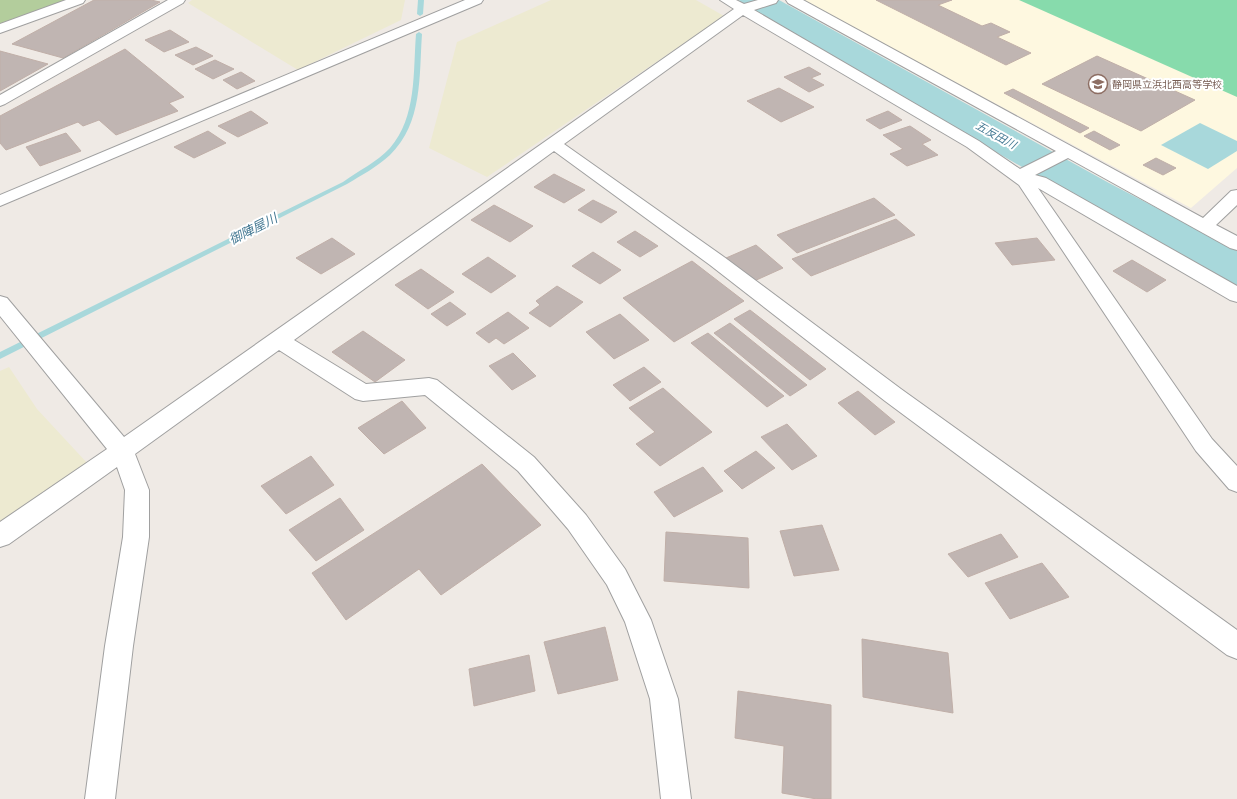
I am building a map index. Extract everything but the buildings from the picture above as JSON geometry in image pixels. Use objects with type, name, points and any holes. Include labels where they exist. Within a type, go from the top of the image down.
[{"type":"street","points":[[0,30],[78,0]]},
{"type":"street","points":[[0,101],[178,0]]},
{"type":"street","points":[[0,201],[476,0]]},
{"type":"street","points":[[727,0],[747,8],[973,144],[1237,295]]},
{"type":"street","points":[[0,536],[123,452],[280,341],[553,143],[747,8],[771,0]]},
{"type":"street","points":[[793,0],[1062,154],[1205,226],[1237,244]]},
{"type":"street","points":[[553,143],[717,261],[893,395],[1237,646]]},
{"type":"street","points":[[1025,174],[1062,154]]},
{"type":"street","points":[[1025,174],[1025,182],[1200,439],[1237,482]]},
{"type":"street","points":[[1205,226],[1237,195]]},
{"type":"street","points":[[0,303],[29,341],[123,452],[137,490],[136,537],[119,646],[100,799]]},
{"type":"street","points":[[280,341],[363,393],[428,386],[526,464],[577,522],[616,577],[638,620],[664,699],[676,799]]},
{"type":"shaded area","points":[[192,0],[405,0],[401,20],[298,70],[188,3]]},
{"type":"shaded area","points":[[551,0],[696,0],[724,16],[487,177],[429,148],[457,42]]},
{"type":"shaded area","name":"静岡県立浜北西高等学校","points":[[802,0],[1237,0],[1237,168],[1191,208]]},
{"type":"shaded area","points":[[9,367],[37,409],[89,465],[0,532],[0,371]]},
{"type":"green space","points":[[0,0],[70,0],[0,27]]},
{"type":"green space","points":[[1019,0],[1237,0],[1237,97]]},
{"type":"water","points":[[1200,123],[1237,141],[1237,151],[1208,169],[1161,145]]},
{"type":"waterway","name":"御陣屋川","points":[[420,14],[421,0]]},
{"type":"waterway","name":"五反田川","points":[[755,0],[1094,192],[1237,270]]},
{"type":"waterway","name":"御陣屋川","points":[[0,356],[345,183],[381,159],[392,149],[408,124],[415,94],[419,34]]},
{"type":"place","name":"静岡県立浜北西高等学校","points":[[1098,84]]}]
